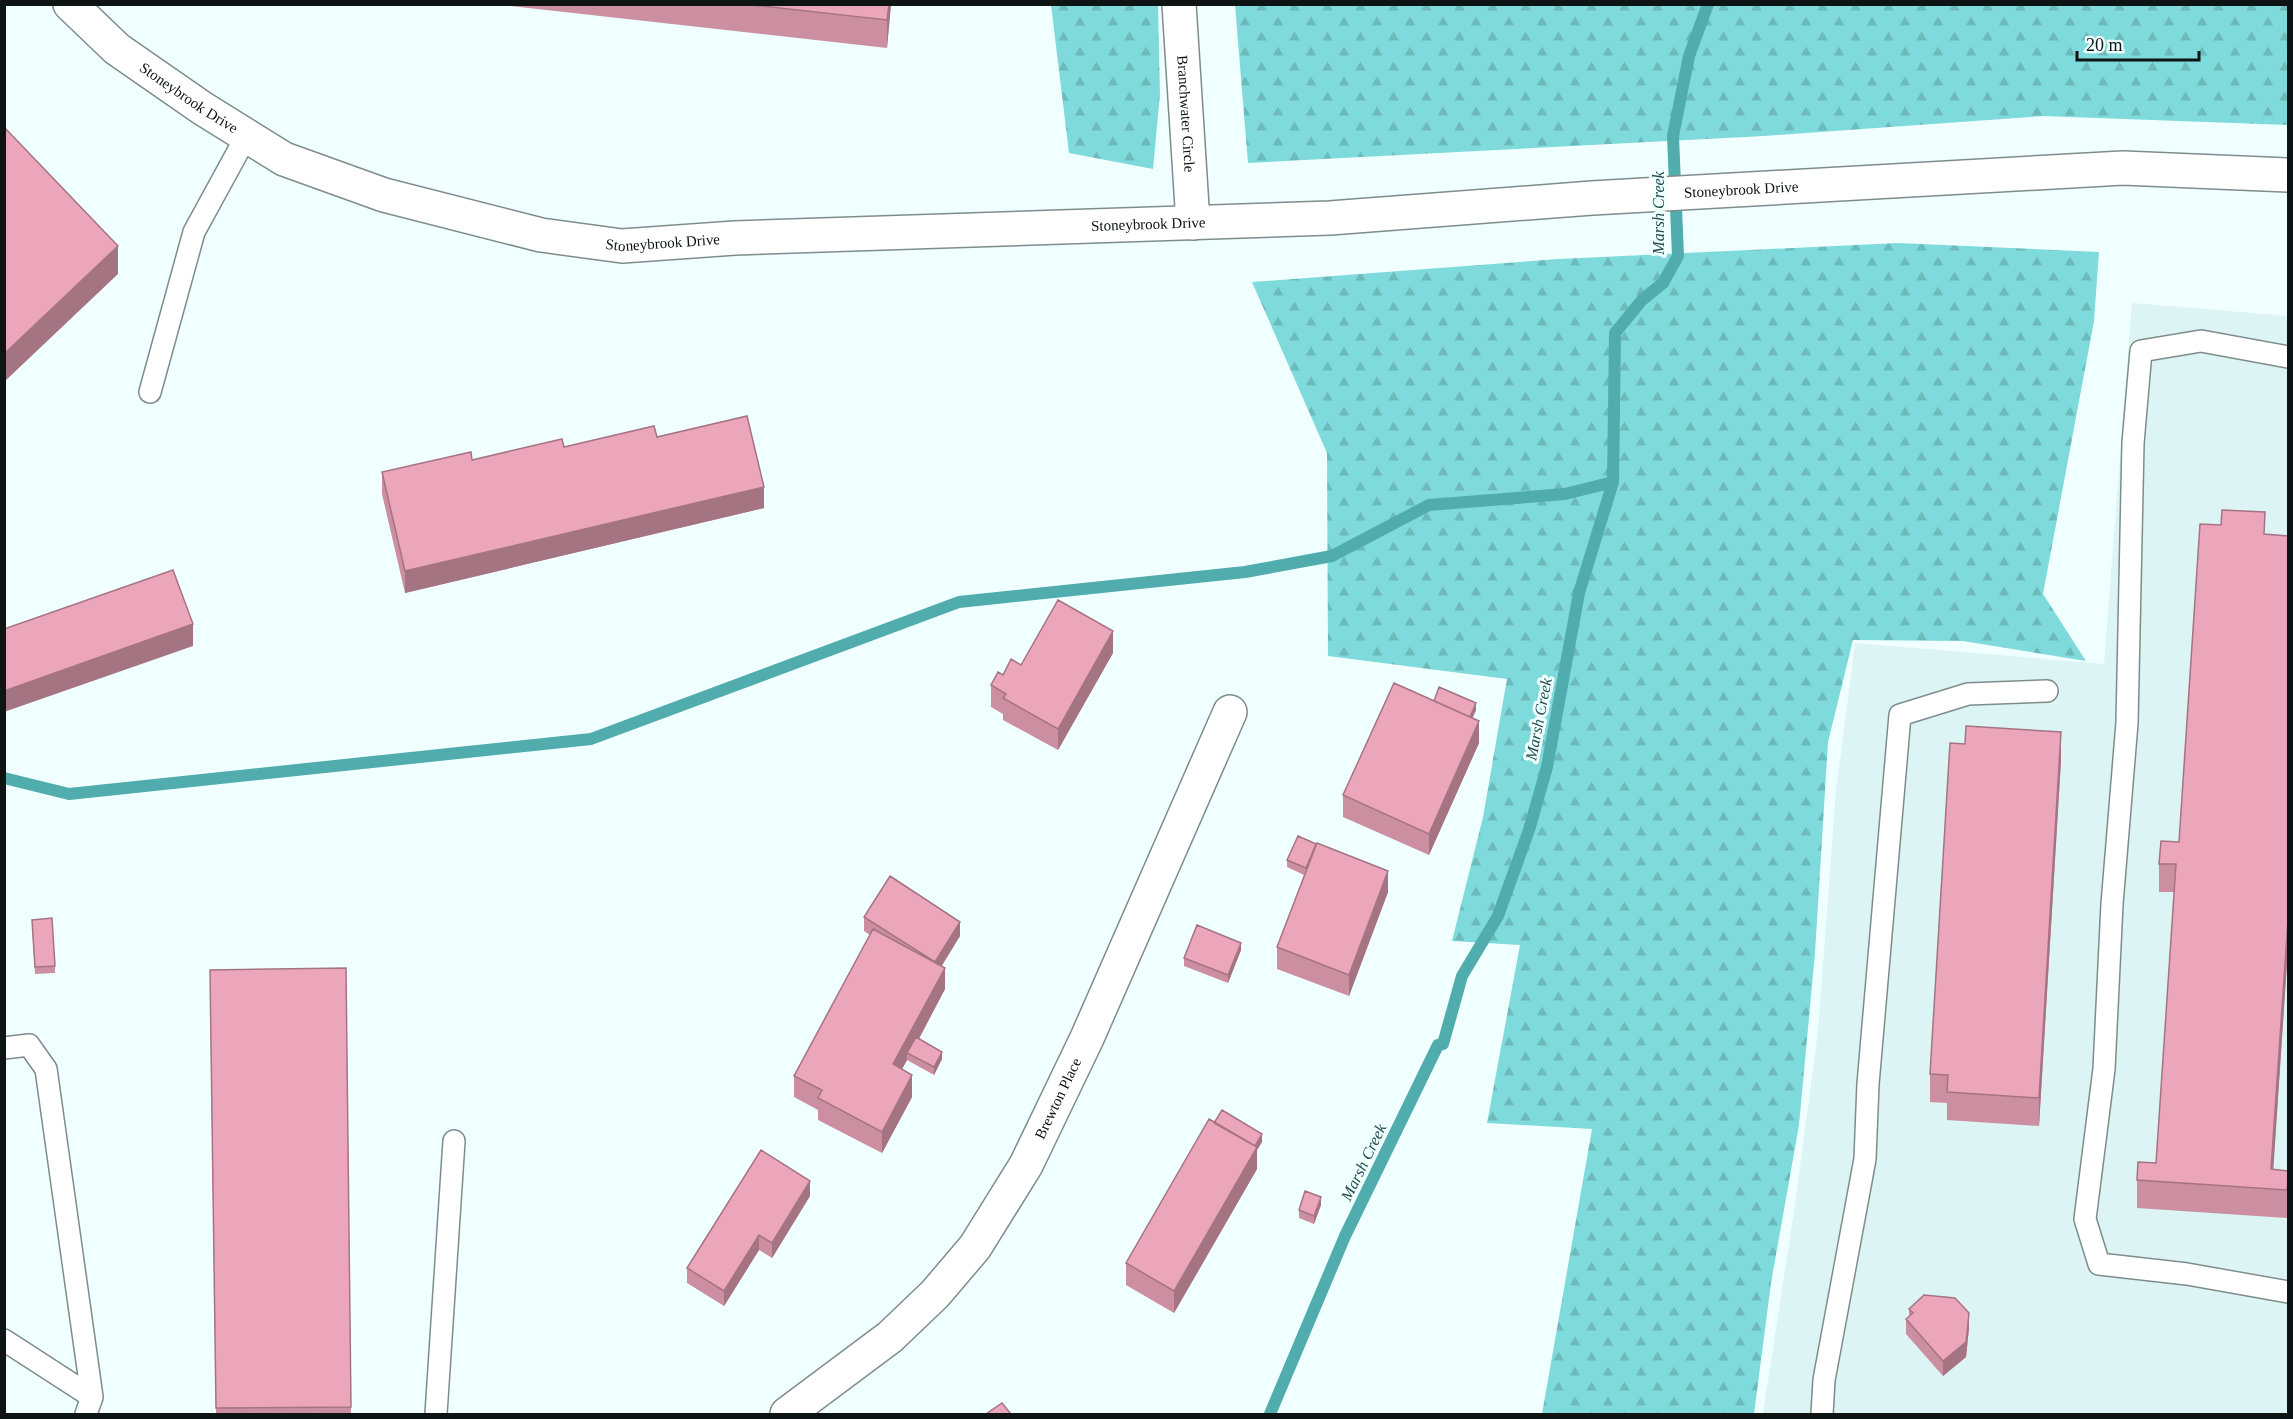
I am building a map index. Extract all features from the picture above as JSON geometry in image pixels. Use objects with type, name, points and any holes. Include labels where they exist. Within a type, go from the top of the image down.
[{"type":"street","name":"Stoneybrook Drive","points":[[70,4],[117,50],[202,108],[284,159],[384,195],[541,235],[622,246],[735,238],[1330,218],[1592,198],[2123,168],[2289,175]]},
{"type":"street","name":"Branchwater Circle","points":[[1179,4],[1193,223]]},
{"type":"street","name":"Brewton Place","points":[[787,1414],[890,1337],[935,1294],[975,1247],[1026,1165],[1087,1038],[1230,712]]},
{"type":"lane","points":[[150,392],[194,232],[247,135]]},
{"type":"lane","points":[[2289,357],[2200,341],[2141,351],[2133,443],[2127,723],[2112,904],[2104,1069],[2085,1220],[2099,1264],[2187,1274],[2289,1292]]},
{"type":"lane","points":[[1822,1414],[1824,1380],[1865,1159],[1868,1084],[1900,715],[1968,694],[2047,691]]},
{"type":"lane","points":[[4,1048],[30,1045],[46,1069],[89,1406]]},
{"type":"lane","points":[[436,1414],[454,1141]]},
{"type":"lane","points":[[4,1340],[89,1406]]},
{"type":"shaded area","points":[[2132,303],[2288,316],[2288,1414],[1763,1414],[1795,1205],[1818,1032],[1836,791],[1855,643],[2104,664]]},
{"type":"green space","points":[[1051,5],[1158,5],[1160,94],[1153,169],[1069,153]]},
{"type":"green space","points":[[1235,5],[2288,5],[2288,125],[2043,116],[1764,136],[1248,163]]},
{"type":"green space","points":[[1898,243],[2099,252],[2094,321],[2043,594],[2086,661],[1963,641],[1853,640],[1828,742],[1815,953],[1799,1125],[1771,1283],[1754,1414],[1542,1414],[1592,1129],[1487,1123],[1520,945],[1452,941],[1483,817],[1507,679],[1328,656],[1327,453],[1252,282],[1559,259]]},
{"type":"building","points":[[744,4],[889,4],[887,20]]},
{"type":"building","points":[[4,127],[118,246],[4,354]]},
{"type":"building","points":[[747,416],[764,487],[405,571],[382,472],[471,452],[472,460],[562,439],[564,447],[654,426],[657,437]]},
{"type":"building","points":[[2222,510],[2265,512],[2264,534],[2289,536],[2289,905],[2271,1169],[2289,1171],[2287,1190],[2137,1180],[2138,1162],[2156,1163],[2176,864],[2159,864],[2161,841],[2179,842],[2200,524],[2221,525]]},
{"type":"building","points":[[173,570],[193,624],[4,691],[4,629]]},
{"type":"building","points":[[1058,600],[1113,631],[1058,729],[1003,698],[1006,694],[991,685],[998,672],[1003,675],[1011,659],[1021,665]]},
{"type":"building","points":[[1394,683],[1479,721],[1429,834],[1343,795]]},
{"type":"building","points":[[1439,687],[1476,703],[1470,717],[1434,701]]},
{"type":"building","points":[[1966,726],[2061,732],[2039,1098],[1947,1092],[1948,1075],[1930,1074],[1950,743],[1965,744]]},
{"type":"building","points":[[1298,836],[1316,844],[1306,868],[1287,860]]},
{"type":"building","points":[[1317,843],[1388,871],[1349,975],[1277,947]]},
{"type":"building","points":[[890,876],[960,922],[935,962],[864,917]]},
{"type":"building","points":[[52,918],[55,966],[35,967],[32,920]]},
{"type":"building","points":[[1197,925],[1241,943],[1228,975],[1184,958]]},
{"type":"building","points":[[873,929],[945,968],[893,1064],[912,1075],[882,1132],[818,1098],[822,1090],[794,1076]]},
{"type":"building","points":[[346,968],[351,1407],[216,1408],[210,970]]},
{"type":"building","points":[[916,1037],[942,1052],[934,1067],[907,1053]]},
{"type":"building","points":[[1222,1110],[1262,1134],[1255,1146],[1214,1123]]},
{"type":"building","points":[[1209,1119],[1257,1147],[1174,1291],[1126,1263]]},
{"type":"building","points":[[761,1150],[810,1181],[772,1243],[759,1235],[724,1291],[687,1268]]},
{"type":"building","points":[[1305,1191],[1321,1197],[1314,1216],[1299,1210]]},
{"type":"building","points":[[1924,1295],[1955,1298],[1969,1313],[1966,1342],[1943,1361],[1906,1319],[1913,1313],[1909,1309]]},
{"type":"building","points":[[1002,1403],[1011,1414],[986,1414]]},
{"type":"waterway","name":"Marsh Creek","points":[[1270,1414],[1345,1236],[1438,1045],[1443,1044],[1462,976],[1498,916],[1529,830],[1547,767],[1579,593],[1613,482],[1615,333],[1642,300],[1663,283],[1678,256],[1673,136],[1689,56],[1708,4]]},
{"type":"waterway","points":[[4,778],[69,794],[591,739],[959,602],[1245,572],[1332,556],[1429,505],[1565,494],[1613,482]]}]
